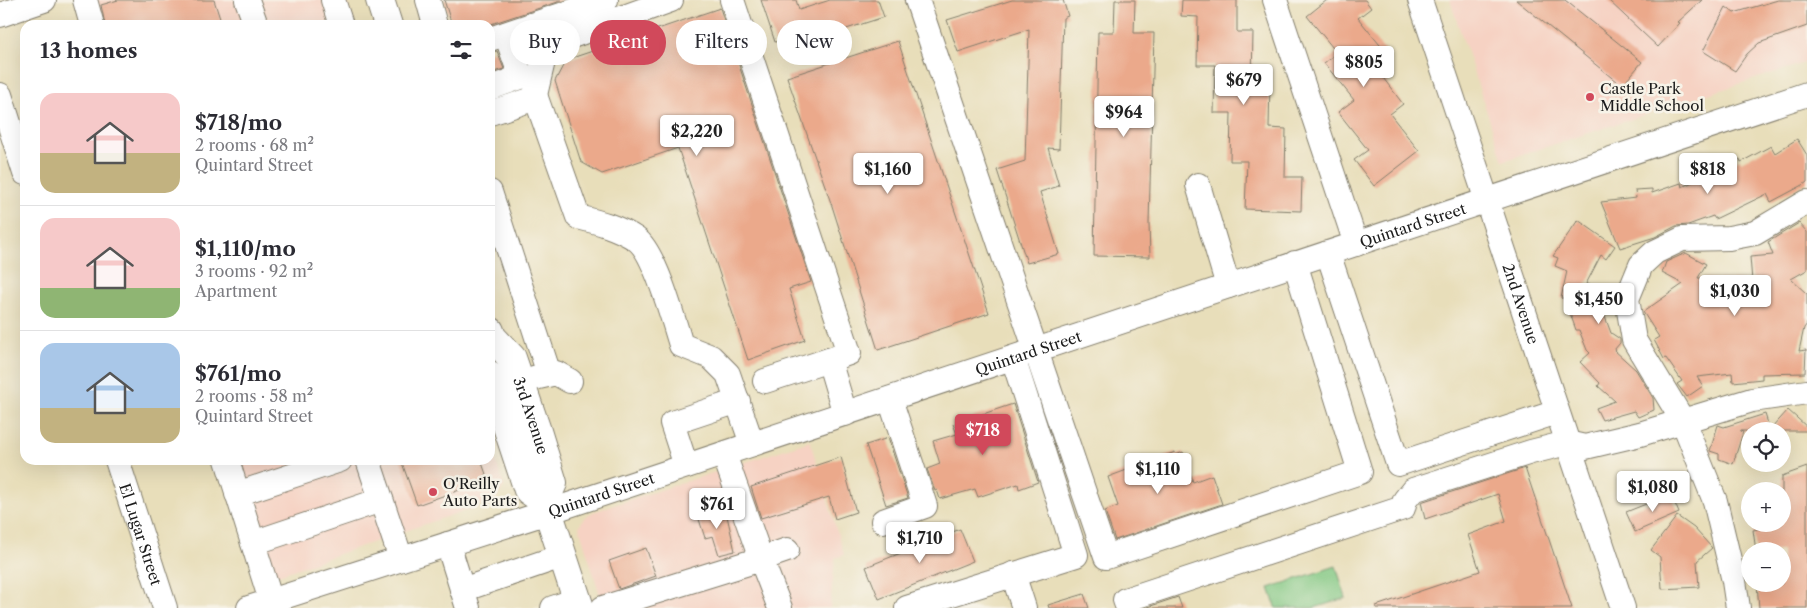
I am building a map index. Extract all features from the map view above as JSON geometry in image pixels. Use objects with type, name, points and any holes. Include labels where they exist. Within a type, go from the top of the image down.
[{"type":"main road","points":[[380,0],[386,20]]},
{"type":"main road","name":"3rd Avenue","points":[[495,342],[512,358],[553,483],[547,507],[528,490],[495,397]]},
{"type":"main road","points":[[547,507],[562,556],[570,605]]},
{"type":"street","points":[[0,15],[44,0]]},
{"type":"street","points":[[85,0],[91,20]]},
{"type":"street","points":[[247,0],[254,20]]},
{"type":"street","points":[[333,0],[339,20]]},
{"type":"street","points":[[428,0],[434,20]]},
{"type":"street","points":[[546,20],[606,0]]},
{"type":"street","points":[[580,33],[671,0]]},
{"type":"street","points":[[732,0],[849,353],[765,381]]},
{"type":"street","points":[[917,0],[1106,557],[1360,472],[1295,263]]},
{"type":"street","points":[[1275,0],[1356,244]]},
{"type":"street","name":"2nd Avenue","points":[[1420,0],[1623,608]]},
{"type":"street","points":[[495,86],[521,77],[498,36],[510,32]]},
{"type":"street","points":[[543,65],[536,98],[578,217],[610,225],[638,240],[650,258],[670,308],[681,346],[711,357],[728,374],[752,444]]},
{"type":"street","name":"Quintard Street","points":[[260,604],[448,544],[547,507],[724,454],[1807,94]]},
{"type":"street","points":[[0,95],[20,157]]},
{"type":"street","points":[[495,111],[536,98]]},
{"type":"street","points":[[1198,185],[1228,286]]},
{"type":"street","points":[[1738,608],[1734,581],[1715,501],[1683,421],[1634,340],[1627,299],[1641,265],[1655,252],[1682,240],[1729,238],[1755,233],[1807,202]]},
{"type":"street","points":[[495,205],[559,377],[520,382]]},
{"type":"street","points":[[1328,253],[1398,464],[1557,412]]},
{"type":"street","points":[[908,608],[1076,555],[1013,358]]},
{"type":"street","points":[[829,360],[845,414]]},
{"type":"street","points":[[1128,608],[1125,600],[1404,508],[1405,500],[1413,490],[1531,452],[1568,443],[1585,446],[1683,421],[1752,400],[1807,392]]},
{"type":"street","points":[[895,397],[924,465]]},
{"type":"street","points":[[883,521],[925,506],[895,397]]},
{"type":"street","points":[[686,466],[672,423],[738,401]]},
{"type":"street","points":[[724,454],[780,608]]},
{"type":"street","name":"El Lugar Street","points":[[120,465],[165,608]]},
{"type":"street","points":[[228,465],[253,543],[260,604]]},
{"type":"street","points":[[237,494],[310,465]]},
{"type":"street","points":[[370,465],[400,559]]},
{"type":"street","points":[[253,543],[381,500]]},
{"type":"street","points":[[448,544],[465,599],[562,556]]},
{"type":"street","points":[[603,608],[787,550]]},
{"type":"street","points":[[1013,574],[1024,608]]},
{"type":"shaded area","points":[[75,0],[346,0],[353,20],[81,20]]},
{"type":"shaded area","name":"Castle Park Middle School","points":[[1450,0],[1807,0],[1807,62],[1503,161]]},
{"type":"shaded area","points":[[810,441],[844,555],[835,558],[830,608],[604,608],[579,527],[583,519],[593,512]]},
{"type":"shaded area","points":[[495,458],[504,486],[495,500],[264,580],[220,465],[495,465]]},
{"type":"green space","points":[[1336,566],[1346,598],[1314,608],[1276,608],[1269,588]]},
{"type":"building","points":[[118,0],[214,0],[220,20],[104,20],[101,5]]},
{"type":"building","points":[[444,0],[561,0],[495,23],[495,20],[450,20]]},
{"type":"building","points":[[761,0],[796,0],[799,10],[830,0],[878,0],[884,17],[852,27],[852,20],[777,20],[777,41],[775,42]]},
{"type":"building","points":[[1012,0],[1063,0],[1068,16],[1063,18],[1059,149],[1048,148],[1059,186],[1040,192],[1059,254],[1027,263],[997,170],[1025,161],[1029,29],[958,52],[947,20]]},
{"type":"building","points":[[1115,0],[1135,0],[1134,33],[1154,33],[1149,223],[1150,257],[1094,256],[1098,32],[1114,32]]},
{"type":"building","points":[[1182,0],[1237,0],[1237,32],[1253,32],[1252,81],[1270,81],[1269,128],[1286,129],[1285,177],[1302,177],[1301,211],[1245,209],[1247,161],[1230,161],[1231,113],[1214,113],[1215,65],[1197,65],[1198,17],[1181,16]]},
{"type":"building","points":[[1327,0],[1365,0],[1371,8],[1358,18],[1388,55],[1374,66],[1403,104],[1390,114],[1419,151],[1374,186],[1354,160],[1368,150],[1338,112],[1354,100],[1324,63],[1337,53],[1307,16]]},
{"type":"building","points":[[1516,0],[1565,0],[1642,62],[1622,86]]},
{"type":"building","points":[[1608,0],[1702,0],[1678,22],[1680,23],[1658,47]]},
{"type":"building","points":[[1778,0],[1807,0],[1807,26],[1759,43],[1747,54],[1735,71],[1703,51],[1726,7],[1734,13]]},
{"type":"building","points":[[720,8],[724,20],[684,20]]},
{"type":"building","points":[[676,23],[676,65],[739,65],[811,282],[789,289],[805,340],[748,360],[678,148],[602,174],[581,162],[555,81],[563,65],[580,65],[580,55],[590,52],[590,65],[666,65],[666,26]]},
{"type":"building","points":[[898,41],[989,313],[878,350],[832,206],[787,77],[824,65],[852,65],[852,56]]},
{"type":"building","points":[[495,51],[497,51],[504,69],[495,72]]},
{"type":"building","points":[[1797,139],[1807,155],[1807,182],[1803,185],[1771,202],[1767,194],[1715,219],[1713,216],[1688,225],[1676,226],[1655,237],[1620,248],[1601,202],[1636,198],[1635,190],[1652,189],[1652,193],[1681,183],[1682,187],[1740,159],[1741,162],[1771,146],[1775,153]]},
{"type":"building","points":[[1578,220],[1615,246],[1606,259],[1601,255],[1586,284],[1599,287],[1597,295],[1611,333],[1620,339],[1620,343],[1614,350],[1636,370],[1653,398],[1654,410],[1638,417],[1634,411],[1602,420],[1596,408],[1615,401],[1598,386],[1600,383],[1580,362],[1590,353],[1579,330],[1576,330],[1565,299],[1561,298],[1567,271],[1555,266],[1558,258],[1553,256]]},
{"type":"building","points":[[1799,223],[1807,232],[1807,270],[1791,279],[1807,294],[1807,324],[1804,328],[1799,351],[1806,350],[1805,373],[1762,374],[1762,379],[1733,382],[1732,373],[1697,377],[1703,386],[1687,397],[1677,384],[1682,381],[1666,358],[1664,359],[1654,340],[1659,337],[1643,312],[1683,284],[1662,273],[1666,262],[1686,253],[1706,264],[1698,278],[1752,281],[1750,257],[1773,255],[1768,242]]},
{"type":"building","points":[[1013,404],[1038,482],[1019,489],[1018,484],[978,497],[975,489],[940,499],[927,469],[940,464],[933,441],[957,434],[953,424]]},
{"type":"building","points":[[1788,410],[1807,427],[1807,431],[1791,431],[1791,422],[1777,422]]},
{"type":"building","points":[[1765,414],[1768,422],[1741,422],[1741,438],[1733,464],[1719,459],[1719,454],[1710,451],[1718,425],[1724,427]]},
{"type":"building","points":[[888,438],[908,498],[886,505],[866,445]]},
{"type":"building","points":[[1175,452],[1176,455],[1183,452],[1193,482],[1212,475],[1222,504],[1115,540],[1105,511],[1118,506],[1108,477]]},
{"type":"building","points":[[841,457],[856,512],[835,519],[829,497],[761,518],[751,487]]},
{"type":"building","name":"O'Reilly Auto Parts","points":[[403,465],[483,465],[488,480],[417,505]]},
{"type":"building","points":[[1807,467],[1807,608],[1759,608],[1758,592],[1791,592],[1791,542],[1755,542],[1753,532],[1791,532],[1791,482],[1782,482],[1782,476]]},
{"type":"building","points":[[1525,468],[1572,608],[1376,608],[1376,606],[1480,571],[1468,535],[1506,521],[1498,494],[1425,519],[1421,502]]},
{"type":"building","points":[[1671,494],[1679,513],[1635,532],[1626,512]]},
{"type":"building","points":[[718,506],[722,518],[727,516],[735,551],[719,555],[713,536],[705,538],[697,513]]},
{"type":"building","points":[[1677,516],[1694,528],[1712,548],[1697,561],[1699,587],[1662,589],[1660,557],[1651,550]]},
{"type":"building","points":[[960,529],[973,561],[879,599],[866,567]]},
{"type":"building","points":[[646,548],[656,576],[619,589],[609,561]]},
{"type":"building","points":[[1084,594],[1089,608],[1049,608],[1048,605]]},
{"type":"building","points":[[1178,597],[1182,608],[1145,608]]},
{"type":"place","name":"Castle Park Middle School","points":[[1590,97]]},
{"type":"place","name":"O'Reilly Auto Parts","points":[[433,492]]}]
